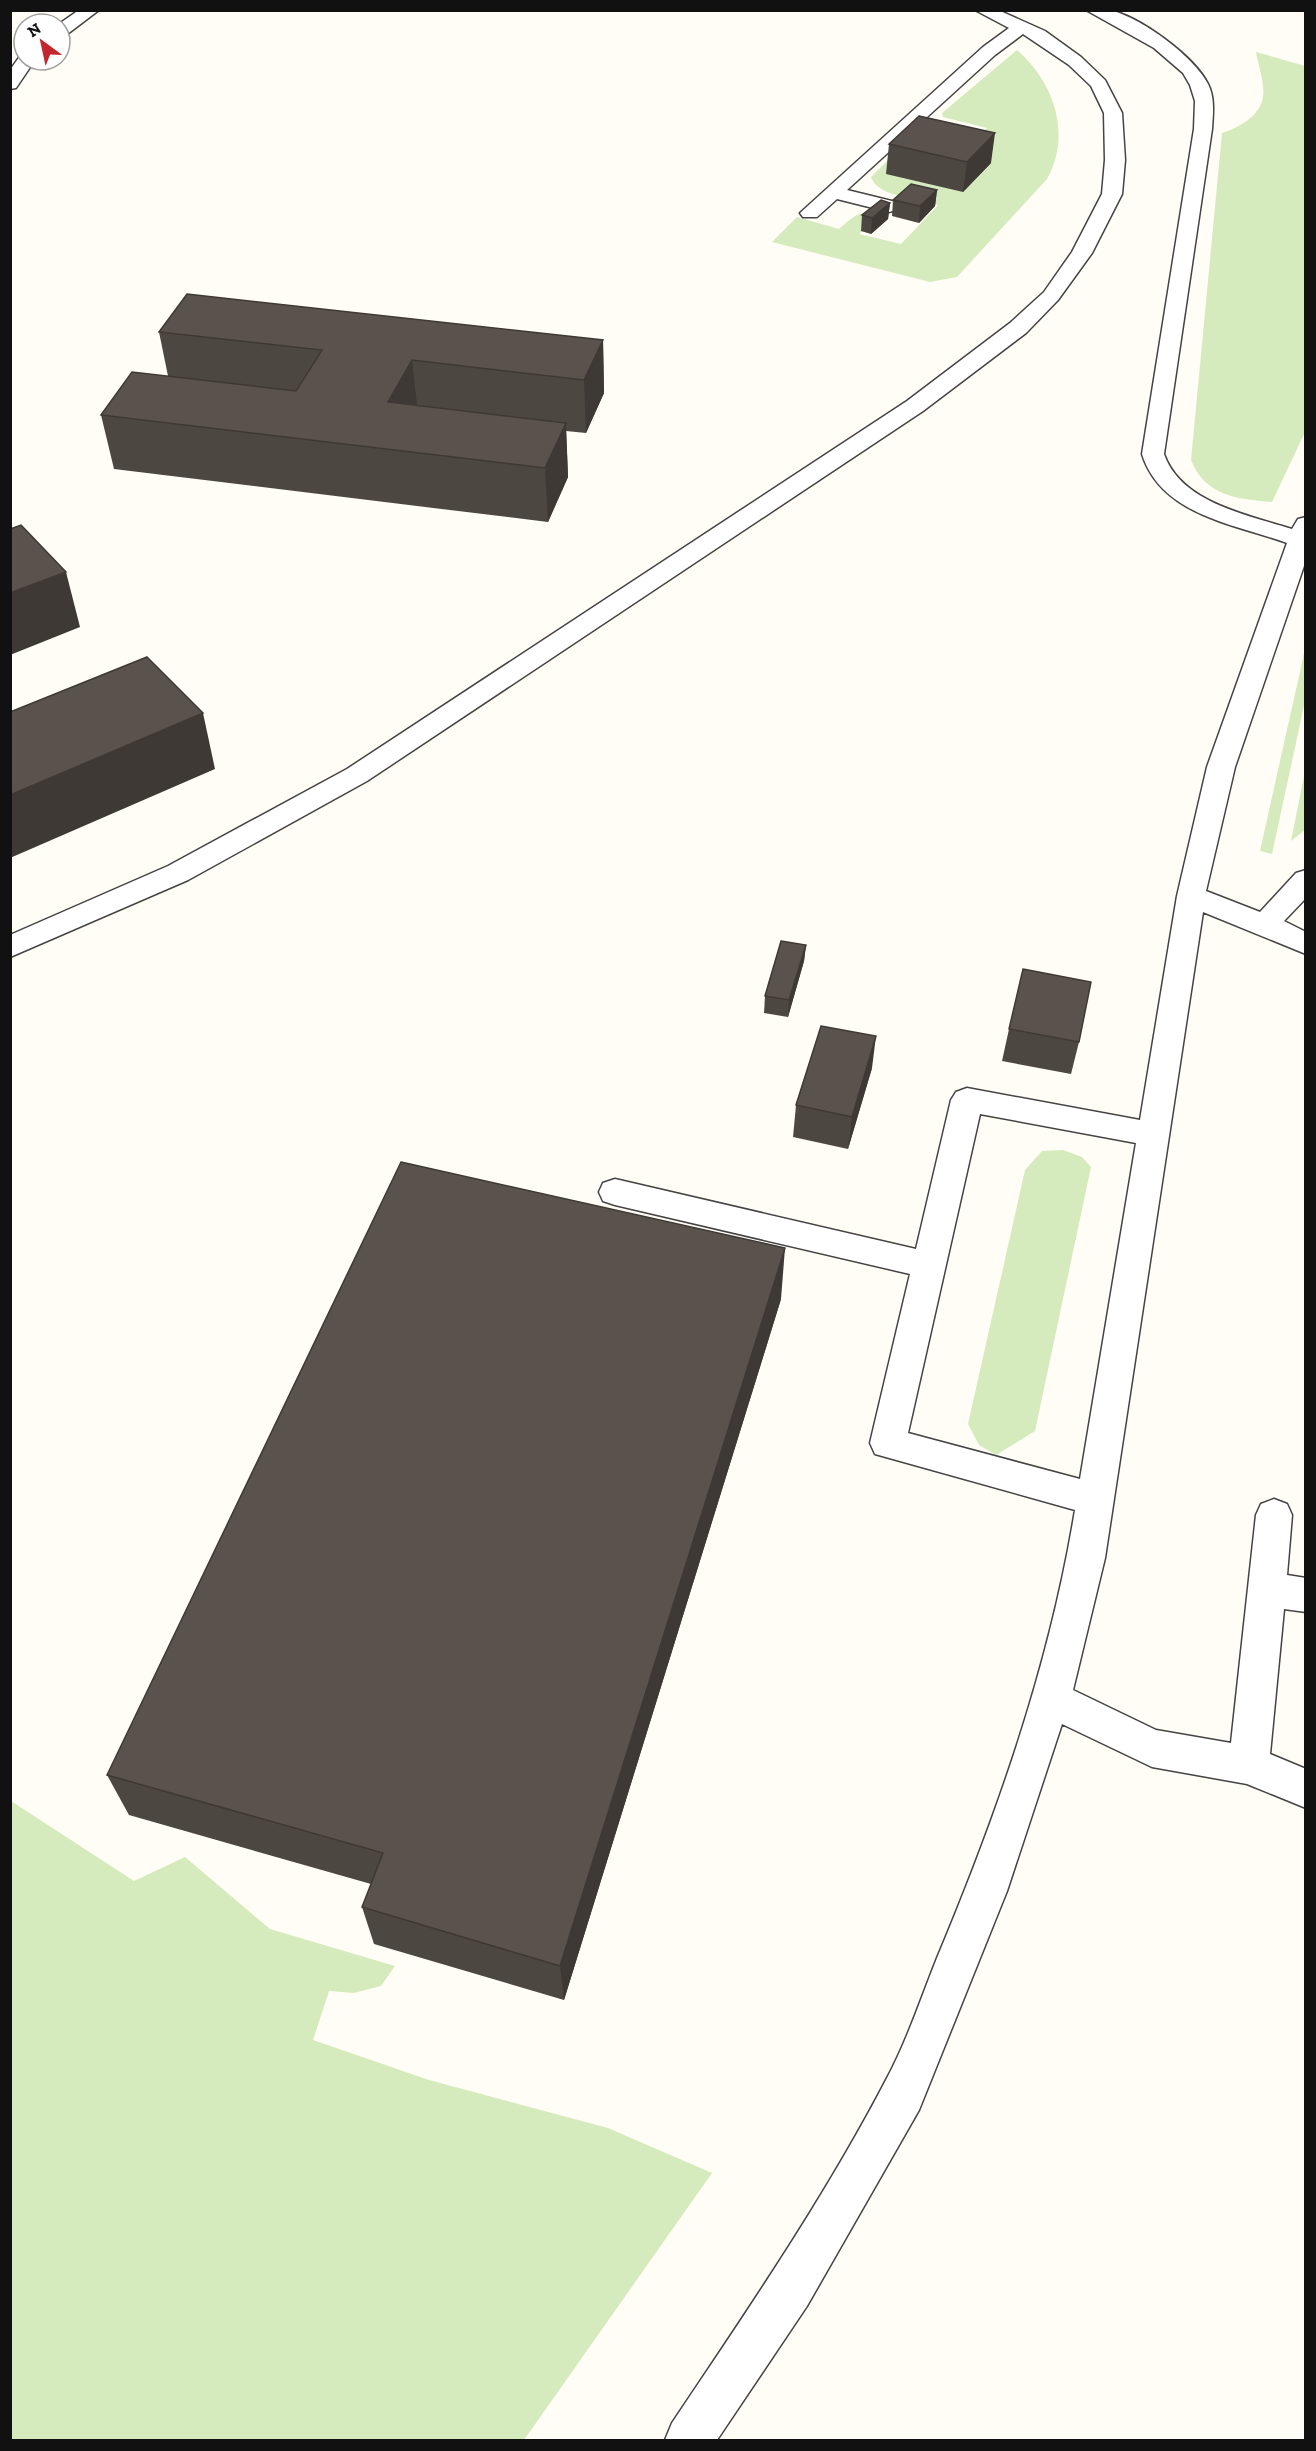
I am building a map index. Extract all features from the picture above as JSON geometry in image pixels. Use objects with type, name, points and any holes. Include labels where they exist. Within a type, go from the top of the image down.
[{"type":"lane","points":[[72,23],[91,10]]},
{"type":"lane","points":[[10,947],[178,873],[357,775],[915,406],[1018,328],[1051,297],[1082,253],[1112,194],[1115,160],[1113,113],[1099,84],[1075,61],[1039,35],[983,10]]},
{"type":"lane","points":[[689,2440],[790,2289],[903,2094],[986,1892],[1052,1699],[1086,1558],[1191,896],[1221,767],[1303,535],[1210,509],[1176,490],[1160,472],[1153,453],[1203,129],[1204,100],[1197,80],[1180,60],[1154,39],[1094,10]]},
{"type":"lane","points":[[810,213],[998,42],[1022,27]]},
{"type":"lane","points":[[909,123],[929,128]]},
{"type":"lane","points":[[834,192],[889,206]]},
{"type":"lane","points":[[1264,925],[1305,880]]},
{"type":"lane","points":[[1191,896],[1305,944]]},
{"type":"lane","points":[[1095,1499],[888,1443],[967,1100],[1153,1134]]},
{"type":"lane","points":[[615,1192],[929,1264]]},
{"type":"lane","points":[[1249,1765],[1275,1515]]},
{"type":"lane","points":[[1266,1589],[1305,1595]]},
{"type":"lane","points":[[1052,1699],[1152,1748],[1249,1765],[1305,1789]]},
{"type":"green space","points":[[1017,50],[1041,77],[1055,110],[1058,144],[1054,162],[1047,179],[957,277],[930,282],[772,242],[797,217],[839,229],[853,217],[868,212],[881,214],[859,234],[901,244],[938,205],[891,193],[875,184],[871,177],[906,142],[961,153],[987,128],[943,117],[942,113]]},
{"type":"green space","points":[[1256,52],[1305,66],[1305,432],[1272,502],[1235,497],[1214,488],[1197,472],[1191,460],[1222,133],[1248,120],[1258,110],[1261,103],[1263,85]]},
{"type":"green space","points":[[1305,649],[1305,701],[1272,854],[1260,851]]},
{"type":"green space","points":[[1305,771],[1305,830],[1291,841]]},
{"type":"green space","points":[[1063,1150],[1082,1157],[1091,1167],[1035,1431],[996,1455],[979,1445],[968,1424],[1025,1170],[1042,1151]]},
{"type":"green space","points":[[11,1801],[134,1881],[185,1857],[270,1929],[395,1966],[381,1986],[354,1993],[329,1991],[313,2040],[429,2080],[608,2128],[712,2173],[524,2440],[11,2440]]},
{"type":"building","points":[[919,116],[995,133],[967,162],[889,144]]},
{"type":"building","points":[[911,184],[937,190],[920,206],[893,200]]},
{"type":"building","points":[[881,200],[890,203],[872,218],[862,215]]},
{"type":"building","points":[[187,294],[603,340],[584,380],[412,360],[388,402],[566,423],[545,468],[101,415],[132,372],[296,391],[322,350],[159,332]]},
{"type":"building","points":[[21,525],[66,572],[10,593],[10,529]]},
{"type":"building","points":[[147,657],[203,713],[10,795],[10,712]]},
{"type":"building","points":[[781,941],[806,945],[789,1000],[765,996]]},
{"type":"building","points":[[1023,969],[1091,982],[1079,1042],[1009,1029]]},
{"type":"building","points":[[821,1026],[876,1036],[852,1117],[796,1105]]},
{"type":"building","points":[[401,1162],[785,1248],[560,1966],[362,1907],[383,1853],[107,1775]]}]
